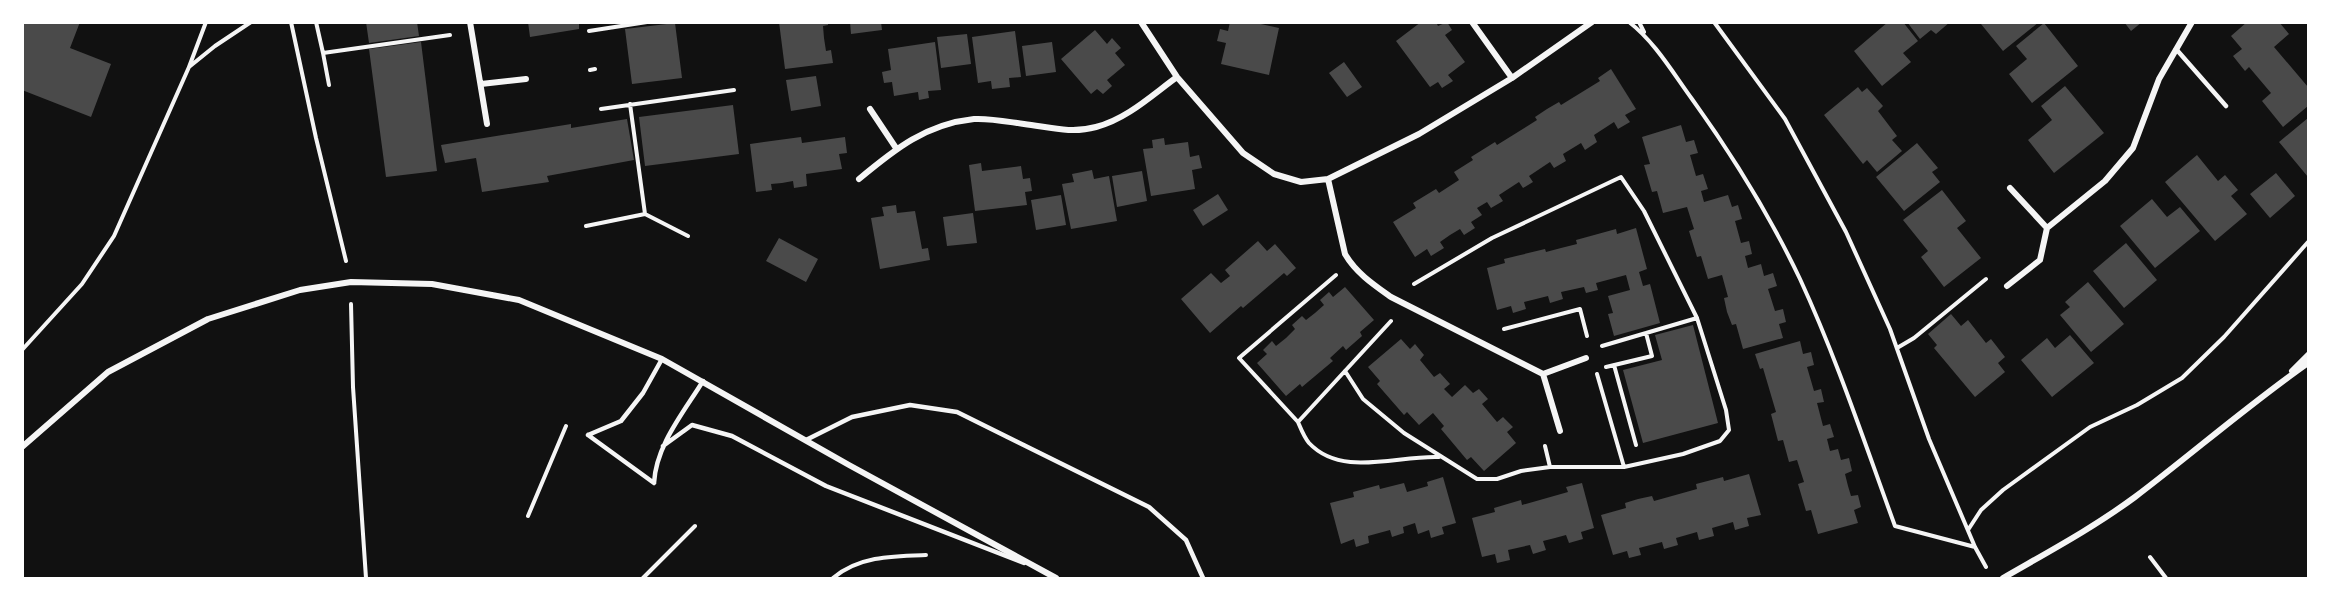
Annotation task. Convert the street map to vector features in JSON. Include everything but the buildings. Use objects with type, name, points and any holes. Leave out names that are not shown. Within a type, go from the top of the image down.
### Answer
[{"type":"street","points":[[470,22],[487,124]]},
{"type":"street","points":[[1141,22],[1177,77],[1243,153],[1274,174],[1300,182],[1328,179],[1419,134],[1512,78],[1592,22]]},
{"type":"street","points":[[1472,22],[1512,78]]},
{"type":"street","points":[[2007,286],[2040,260],[2047,228],[2106,181],[2133,147],[2159,79],[2192,22]]},
{"type":"street","points":[[859,179],[896,148],[935,127],[976,119],[1025,124],[1064,132],[1096,128],[1125,115],[1177,77]]},
{"type":"street","points":[[481,84],[526,79]]},
{"type":"street","points":[[870,110],[896,148]]},
{"type":"street","points":[[1328,179],[1345,254],[1350,263],[1368,281],[1391,297],[1543,374],[1560,431]]},
{"type":"street","points":[[2010,188],[2047,228]]},
{"type":"street","points":[[22,447],[108,372],[208,319],[300,290],[351,282],[432,284],[519,300],[662,358],[1056,579]]},
{"type":"street","points":[[2274,387],[2308,356]]},
{"type":"street","points":[[1543,374],[1586,358]]},
{"type":"street","points":[[2003,579],[2085,531],[2125,504],[2308,363]]},
{"type":"lane","points":[[2176,49],[2226,106]]},
{"type":"lane","points":[[662,358],[643,393],[621,421],[588,435],[654,483],[655,468],[663,446],[703,381]]},
{"type":"lane","points":[[806,440],[852,417],[910,405],[957,412],[1149,507],[1186,540],[1203,579]]},
{"type":"lane","points":[[663,446],[692,425],[732,436],[826,486],[1032,567]]},
{"type":"path","points":[[22,350],[82,284],[114,236],[189,67],[206,22]]},
{"type":"path","points":[[189,67],[251,22]]},
{"type":"path","points":[[291,22],[351,282],[353,387],[366,579]]},
{"type":"path","points":[[316,22],[329,85]]},
{"type":"path","points":[[589,31],[647,22]]},
{"type":"path","points":[[1629,22],[1645,35]]},
{"type":"path","points":[[1639,22],[1645,35],[1721,140],[1760,202],[1790,260],[1845,390],[1895,526],[1975,547]]},
{"type":"path","points":[[1714,22],[1785,119],[1846,232],[1897,348],[1929,439],[1975,547],[1988,571]]},
{"type":"path","points":[[323,53],[472,32]]},
{"type":"path","points":[[601,109],[734,90]]},
{"type":"path","points":[[630,104],[645,214]]},
{"type":"path","points":[[1345,370],[1363,399],[1404,433],[1477,479],[1497,479],[1521,471],[1550,466],[1624,466],[1683,454],[1720,441],[1729,430],[1726,411],[1697,318],[1644,211],[1621,177],[1492,238],[1391,297]]},
{"type":"path","points":[[586,226],[645,214],[688,236]]},
{"type":"path","points":[[1968,531],[1981,510],[2003,490],[2090,428],[2137,405],[2182,378],[2224,337],[2308,242]]},
{"type":"path","points":[[1350,263],[1239,358],[1298,422],[1308,442],[1325,455],[1348,462],[1373,463],[1418,456],[1439,457]]},
{"type":"path","points":[[1897,348],[1914,338],[1994,273],[2007,286]]},
{"type":"path","points":[[1298,422],[1407,304]]},
{"type":"path","points":[[1471,338],[1580,309],[1590,349],[1586,358]]},
{"type":"path","points":[[1590,349],[1697,318]]},
{"type":"path","points":[[1624,466],[1596,370],[1652,356],[1646,333]]},
{"type":"path","points":[[1614,365],[1636,445]]},
{"type":"path","points":[[528,516],[566,426]]},
{"type":"path","points":[[1550,466],[1542,436],[1560,431]]},
{"type":"path","points":[[643,579],[695,526]]},
{"type":"path","points":[[833,579],[846,567],[884,556],[926,555]]},
{"type":"path","points":[[2150,557],[2166,579]]}]
